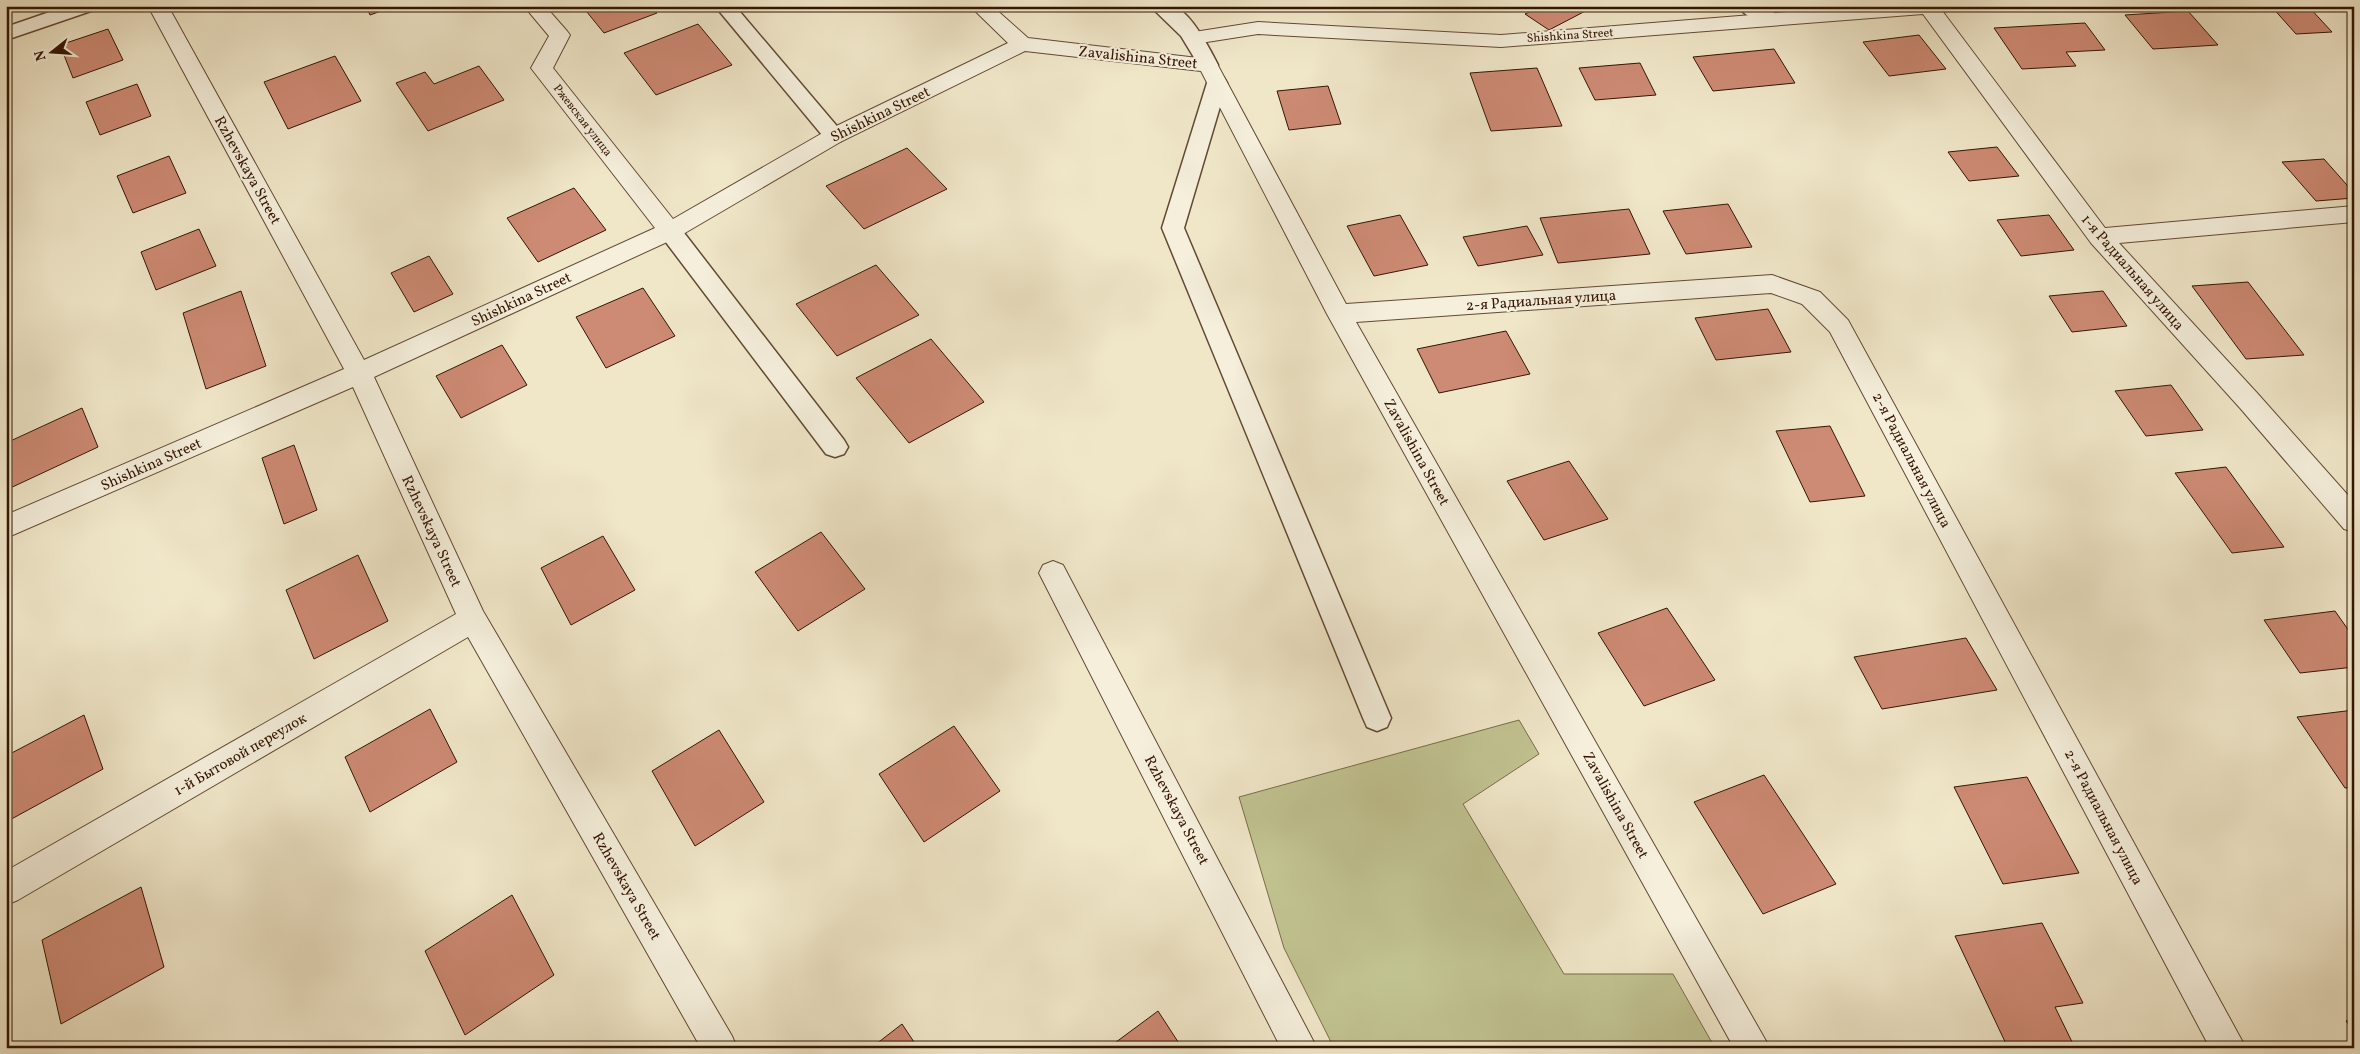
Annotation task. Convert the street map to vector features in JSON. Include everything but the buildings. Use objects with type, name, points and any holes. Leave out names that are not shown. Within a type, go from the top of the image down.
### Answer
[{"type":"street","name":"Rzhevskaya Street","points":[[158,6],[359,373],[473,619],[720,1048]]},
{"type":"street","name":"Ржевская улица","points":[[534,6],[560,35],[542,68],[670,231]]},
{"type":"street","points":[[980,6],[1022,44]]},
{"type":"street","name":"Shishkina Street","points":[[1194,38],[1258,28],[1501,40],[1937,7]]},
{"type":"street","name":"1-я Радиальная улица","points":[[1937,7],[2099,237],[2249,401],[2354,521]]},
{"type":"street","name":"Shishkina Street","points":[[6,527],[359,373],[670,231],[834,136],[1022,44]]},
{"type":"street","name":"Zavalishina Street","points":[[1022,44],[1213,74],[1339,314],[1753,1048]]},
{"type":"street","points":[[2099,237],[2354,214]]},
{"type":"street","name":"2-я Радиальная улица","points":[[1339,314],[1772,284],[1811,298],[1839,326],[2229,1048]]},
{"type":"street","name":"Rzhevskaya Street","points":[[1053,573],[1300,1048]]},
{"type":"street","name":"1-й Бытовой переулок","points":[[6,889],[473,619]]},
{"type":"lane","points":[[6,34],[88,6]]},
{"type":"lane","points":[[724,6],[834,136]]},
{"type":"lane","points":[[1747,6],[1771,20]]},
{"type":"lane","points":[[1173,9],[1194,38],[1213,74],[1173,228],[1377,718]]},
{"type":"lane","points":[[670,231],[835,447]]},
{"type":"green space","points":[[1519,720],[1539,754],[1463,804],[1564,974],[1673,974],[1715,1048],[1334,1048],[1284,948],[1239,797]]}]
